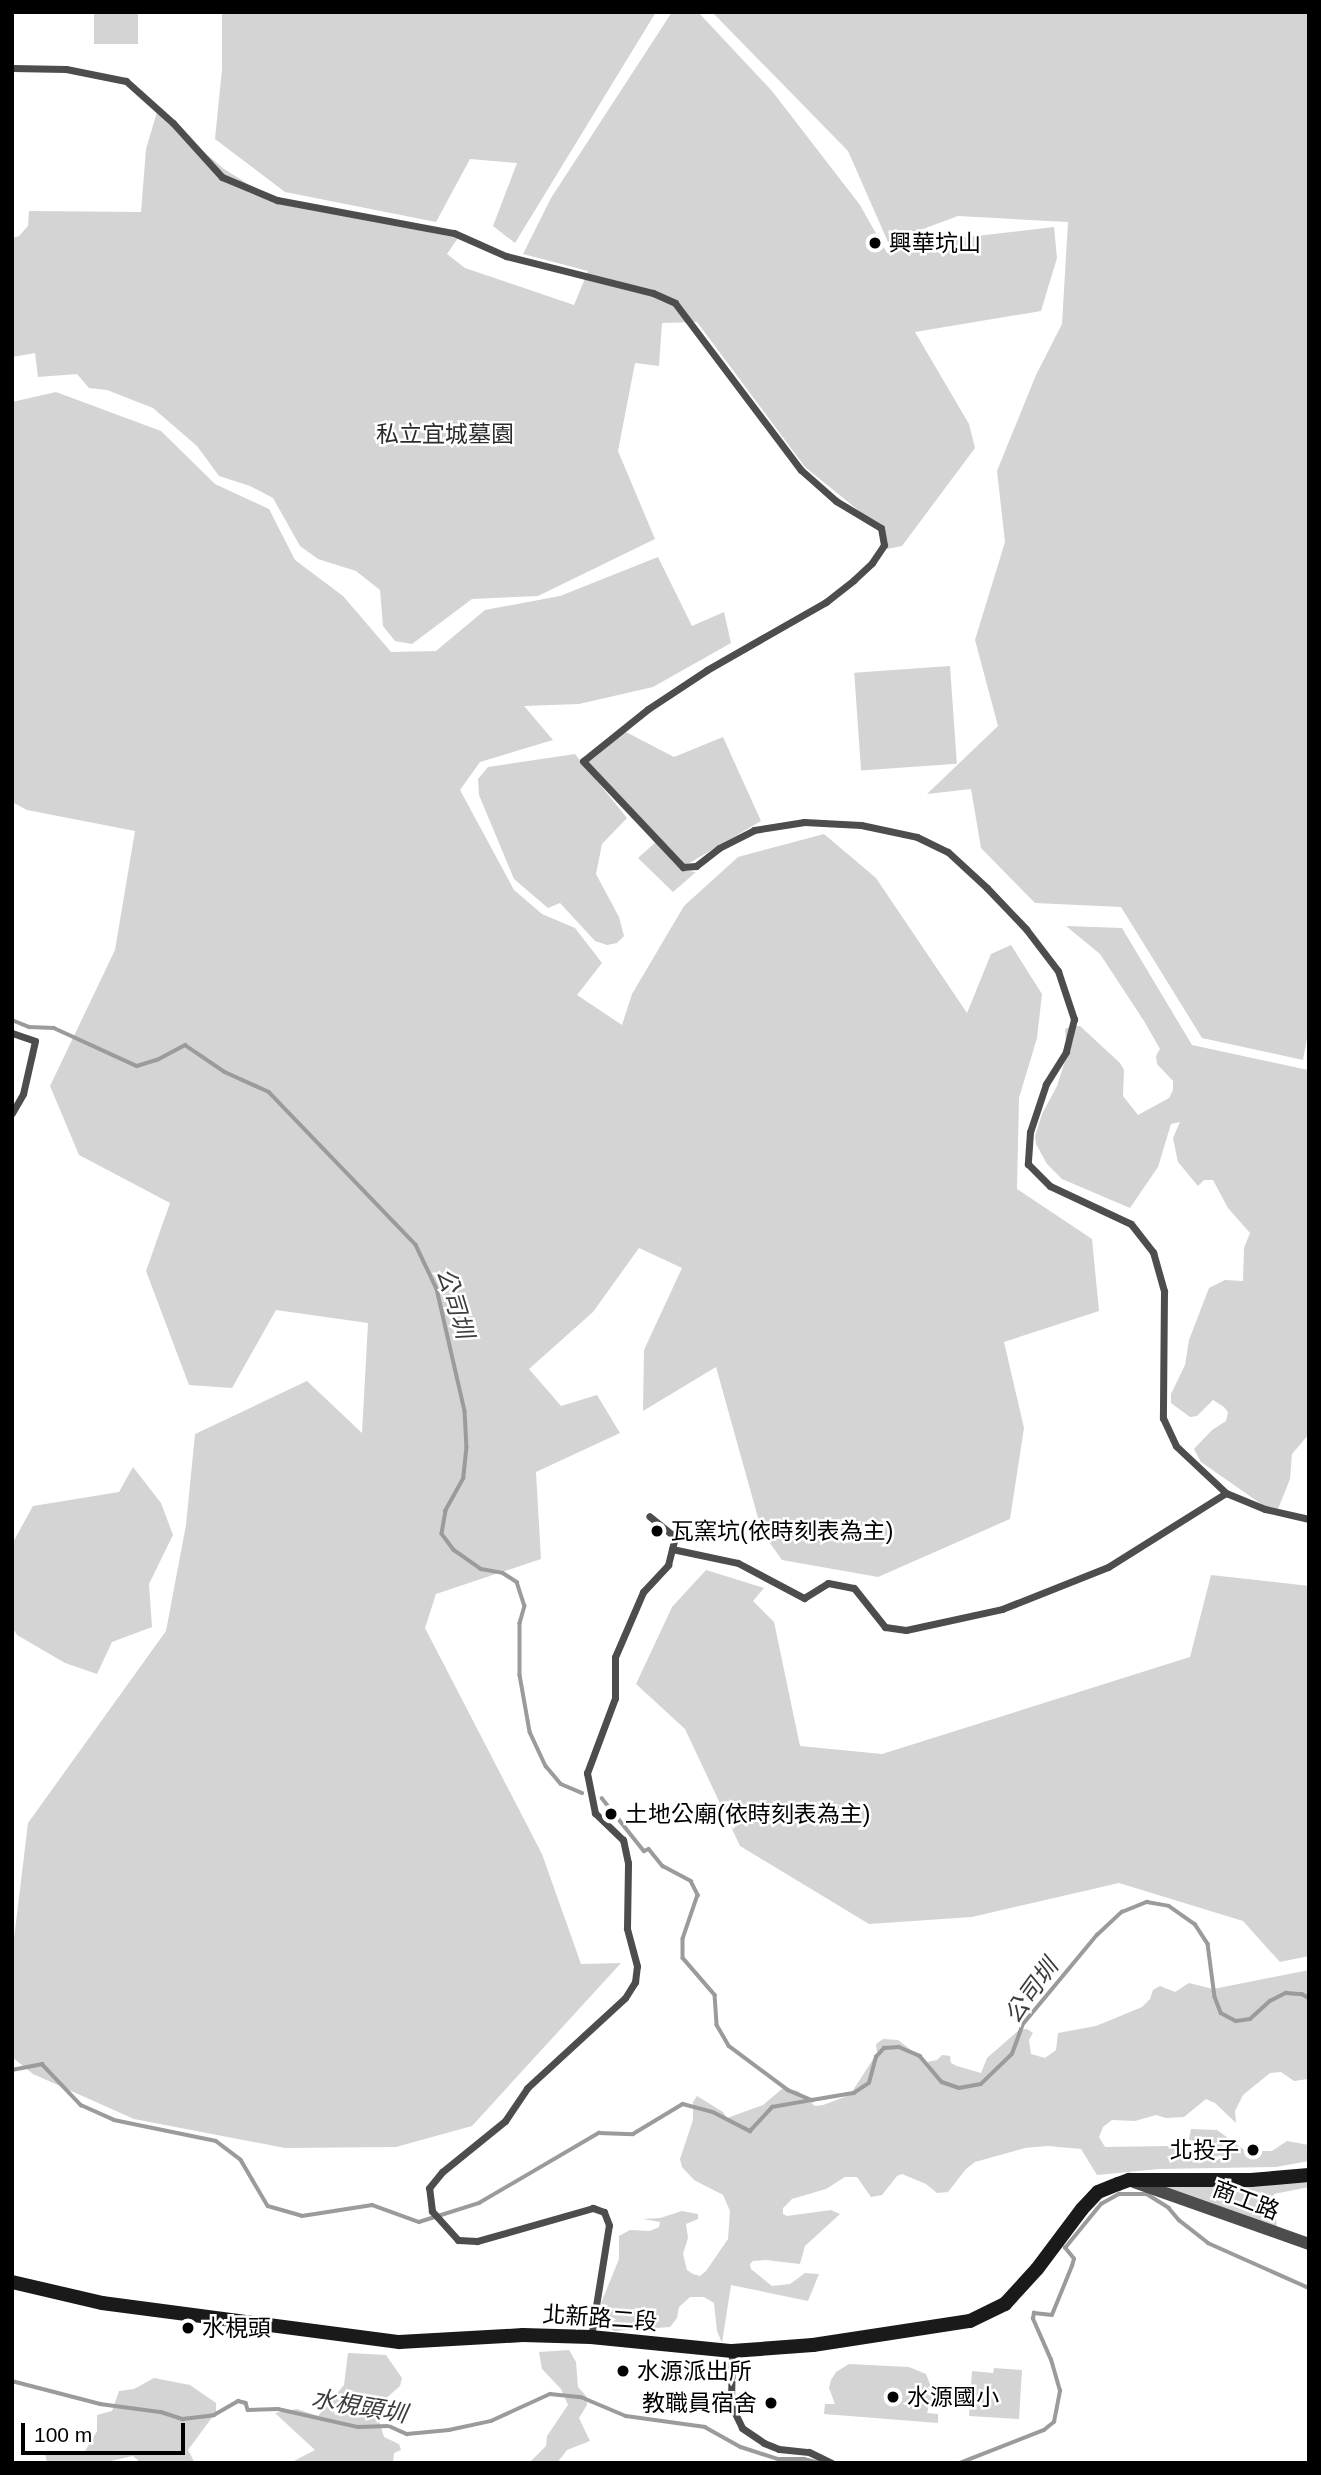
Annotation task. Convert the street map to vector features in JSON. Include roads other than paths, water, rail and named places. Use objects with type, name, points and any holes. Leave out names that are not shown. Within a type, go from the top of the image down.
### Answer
[{"type":"main road","points":[[1129,2180],[1251,2180],[1309,2175]]},
{"type":"main road","name":"北新路二段","points":[[12,2282],[102,2303],[399,2342],[523,2335],[591,2337],[732,2351],[813,2345],[970,2321],[1005,2304],[1098,2192],[1129,2180]]},
{"type":"street","points":[[12,68],[66,69],[126,81],[173,122],[222,177],[277,200],[454,233],[506,256],[653,293],[675,303],[801,470],[836,501],[881,528],[884,545],[872,564],[826,602],[707,670],[648,709],[583,761],[683,867],[696,866],[719,848],[754,830],[804,822],[861,825],[917,837],[948,852],[1026,929],[1058,971],[1074,1019],[1066,1052],[1046,1084],[1030,1132],[1028,1164],[1050,1186],[1132,1224],[1153,1252],[1164,1291],[1163,1418],[1176,1446],[1226,1493],[1265,1509],[1309,1519]]},
{"type":"street","points":[[12,1033],[35,1041],[23,1094],[12,1113]]},
{"type":"street","points":[[672,1549],[738,1563],[804,1598],[828,1583],[854,1588],[884,1627],[906,1630],[1002,1609],[1108,1567],[1226,1493]]},
{"type":"street","points":[[591,2337],[609,2225],[604,2212],[593,2208],[477,2241],[458,2240],[439,2222],[432,2211],[429,2188],[442,2172],[505,2121],[527,2088],[625,1998],[635,1982],[637,1966],[627,1928],[628,1863],[623,1840],[595,1813],[587,1773],[615,1698],[615,1657],[643,1592],[668,1565],[675,1537],[649,1516]]},
{"type":"street","name":"商工路","points":[[1129,2180],[1309,2244]]},
{"type":"street","points":[[732,2351],[731,2405],[741,2428],[764,2444],[809,2452],[832,2463]]},
{"type":"waterway","name":"公司圳","points":[[12,1020],[29,1027],[54,1028],[137,1066],[157,1060],[185,1045],[225,1072],[269,1092],[416,1245],[437,1289],[465,1411],[467,1447],[464,1478],[446,1511],[442,1534],[454,1550],[481,1569],[503,1573],[517,1582],[525,1606],[520,1623],[520,1675],[530,1732],[546,1766],[561,1784],[582,1793]]},
{"type":"waterway","name":"公司圳","points":[[602,1798],[644,1851],[649,1849],[663,1866],[691,1881],[698,1895],[683,1939],[683,1958],[715,1995],[717,2025],[729,2046],[788,2090],[812,2100],[854,2093],[869,2083],[876,2057],[884,2048],[899,2047],[920,2056],[942,2082],[959,2088],[981,2084],[1012,2054],[1023,2024],[1097,1935],[1122,1912],[1147,1902],[1169,1906],[1195,1924],[1208,1944],[1215,1997],[1221,2013],[1236,2021],[1250,2019],[1270,2001],[1286,1993],[1302,1994],[1309,1998]]},
{"type":"waterway","points":[[12,2070],[42,2064],[81,2105],[114,2120],[216,2141],[241,2160],[268,2206],[302,2216],[372,2205],[419,2222],[479,2203],[599,2133],[633,2134],[683,2104],[713,2112],[750,2131],[772,2107],[812,2100]]},
{"type":"waterway","name":"公司圳","points":[[960,2463],[1044,2430],[1054,2422],[1060,2391],[1051,2360],[1033,2319],[1034,2313],[1052,2315],[1074,2259],[1065,2248],[1101,2204],[1119,2194],[1147,2194],[1169,2208],[1179,2220],[1208,2243],[1309,2288]]},
{"type":"waterway","name":"水梘頭圳","points":[[12,2381],[100,2404],[161,2412],[183,2419],[214,2415],[238,2401],[246,2403],[248,2410],[278,2409],[358,2427],[389,2426],[407,2434],[449,2430],[491,2421],[550,2394],[581,2397],[626,2416],[705,2427],[741,2447],[778,2459],[804,2459],[820,2463]]},
{"type":"waterway","name":"水梘頭圳","points":[[1009,2463],[1031,2463]]},
{"type":"place","name":"興華坑山","points":[[875,243]]},
{"type":"place","name":"瓦窯坑(依時刻表為主)","points":[[657,1531]]},
{"type":"place","name":"土地公廟(依時刻表為主)","points":[[611,1814]]},
{"type":"place","name":"北投子","points":[[1253,2150]]},
{"type":"place","name":"水梘頭","points":[[188,2328]]},
{"type":"place","name":"水源派出所","points":[[623,2371]]},
{"type":"place","name":"水源國小","points":[[893,2397]]},
{"type":"place","name":"教職員宿舍","points":[[771,2403]]},
{"type":"park label","name":"私立宜城墓園","points":[[445,434]]}]
